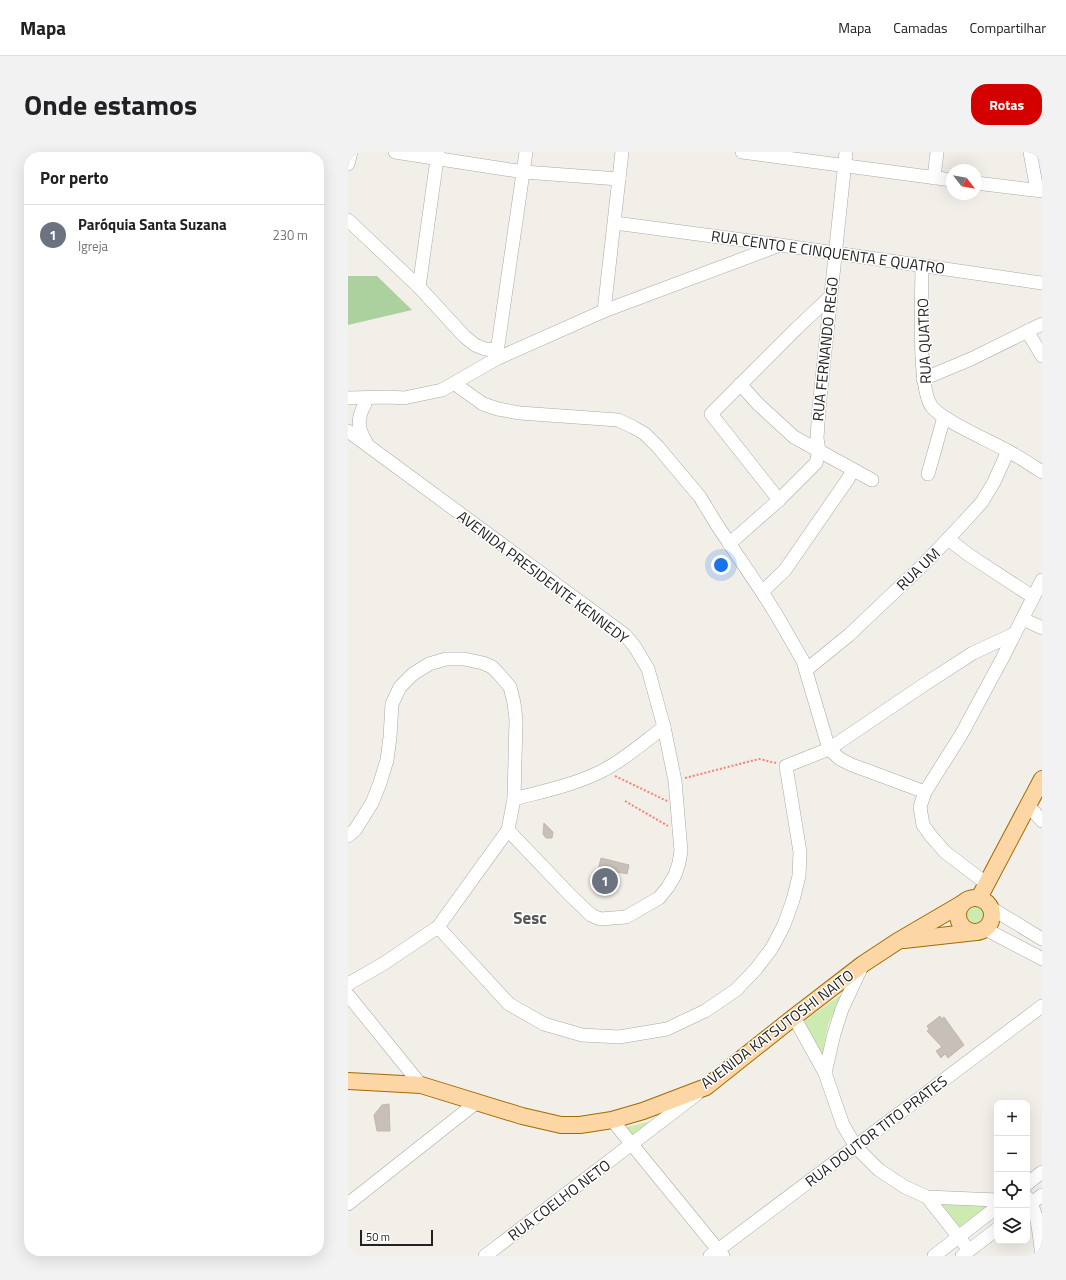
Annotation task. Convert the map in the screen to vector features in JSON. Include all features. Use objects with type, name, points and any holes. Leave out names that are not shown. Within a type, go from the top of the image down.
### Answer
[{"type":"main road","points":[[898,941],[981,930],[992,918],[986,896],[1028,805],[1042,779]]},
{"type":"main road","points":[[981,930],[971,931],[961,924],[958,913],[963,903],[973,897],[986,896]]},
{"type":"main road","name":"AVENIDA KATSUTOSHI NAITO","points":[[348,1081],[421,1085],[522,1116],[561,1125],[580,1125],[612,1120],[642,1111],[706,1087],[863,964],[898,941],[963,903]]},
{"type":"street","points":[[348,164],[351,152]]},
{"type":"street","points":[[395,152],[438,155],[524,172],[620,179]]},
{"type":"street","points":[[497,355],[526,152]]},
{"type":"street","points":[[604,311],[622,152]]},
{"type":"street","points":[[742,152],[946,179]]},
{"type":"street","name":"RUA FERNANDO REGO","points":[[819,451],[817,424],[834,253],[846,152]]},
{"type":"street","points":[[934,178],[937,152]]},
{"type":"street","points":[[982,184],[1040,191],[1030,152]]},
{"type":"street","points":[[419,287],[438,155]]},
{"type":"street","points":[[348,220],[419,287],[464,336],[475,345],[485,348],[497,355]]},
{"type":"street","name":"RUA CENTO E CINQUENTA E QUATRO","points":[[615,223],[1042,283]]},
{"type":"street","points":[[348,400],[365,404],[384,403],[442,390],[455,384],[497,355],[604,311],[780,245]]},
{"type":"street","name":"RUA QUATRO","points":[[922,266],[923,379],[926,396],[932,407],[944,417],[1008,451],[1042,472]]},
{"type":"street","points":[[779,500],[711,414],[796,328],[830,297]]},
{"type":"street","points":[[923,379],[971,360],[1042,324]]},
{"type":"street","points":[[1027,331],[1042,356]]},
{"type":"street","points":[[455,384],[483,404],[498,409],[527,414],[607,418],[618,420],[633,426],[645,434],[658,447],[700,497],[729,544],[776,614],[803,661],[830,749],[840,759],[852,765],[925,792]]},
{"type":"street","points":[[740,384],[758,404],[794,437],[872,480]]},
{"type":"street","points":[[348,400],[388,397],[404,398]]},
{"type":"street","points":[[365,404],[359,414],[358,421],[360,432],[368,445]]},
{"type":"street","points":[[928,474],[944,417]]},
{"type":"street","name":"AVENIDA PRESIDENTE KENNEDY","points":[[348,430],[625,635],[635,647],[648,669],[664,727],[675,781],[681,851],[675,874],[659,898],[626,917],[600,919],[591,915],[508,830]]},
{"type":"street","name":"AVENIDA PRESIDENTE KENNEDY","points":[[348,437],[368,445]]},
{"type":"street","points":[[729,544],[779,500],[813,467],[816,463],[819,451]]},
{"type":"street","name":"RUA UM","points":[[806,670],[849,634],[948,539],[982,502],[994,482],[1008,451]]},
{"type":"street","points":[[762,592],[785,570],[853,470]]},
{"type":"street","points":[[948,539],[969,556],[1033,597]]},
{"type":"street","points":[[1042,580],[1023,619],[961,735],[925,792],[920,807],[924,824],[931,836],[945,852],[986,896],[1042,939]]},
{"type":"street","points":[[1023,619],[1042,628]]},
{"type":"street","points":[[438,927],[509,1004],[544,1024],[582,1036],[619,1037],[667,1029],[705,1011],[736,990],[756,969],[772,948],[784,925],[793,900],[798,876],[800,852],[786,766],[830,749],[973,653],[1014,634]]},
{"type":"street","points":[[348,836],[355,830],[372,803],[380,783],[388,753],[392,704],[400,687],[413,674],[429,664],[446,659],[464,659],[483,663],[492,667],[510,687],[516,720],[514,799],[508,830],[438,927],[383,964],[348,984]]},
{"type":"street","points":[[514,799],[579,781],[603,770],[664,727]]},
{"type":"street","points":[[1028,805],[1042,820]]},
{"type":"street","points":[[981,930],[1037,956],[1042,960]]},
{"type":"street","points":[[826,1073],[834,1034],[842,1009],[863,964]]},
{"type":"street","points":[[348,995],[421,1085]]},
{"type":"street","name":"RUA DOUTOR TITO PRATES","points":[[717,1254],[856,1146],[1042,1006]]},
{"type":"street","points":[[794,1017],[826,1073],[843,1125],[856,1146],[879,1170],[905,1187],[927,1197],[994,1200]]},
{"type":"street","name":"RUA COELHO NETO","points":[[485,1256],[706,1087]]},
{"type":"street","points":[[348,1204],[477,1102]]},
{"type":"street","points":[[612,1120],[633,1144],[717,1254]]},
{"type":"street","points":[[1030,1182],[1042,1172]]},
{"type":"street","points":[[1030,1201],[1042,1195]]},
{"type":"street","points":[[927,1197],[958,1237],[965,1253],[994,1231]]},
{"type":"street","points":[[1030,1206],[1036,1216],[1042,1256]]},
{"type":"street","points":[[934,1256],[996,1208]]},
{"type":"path","points":[[675,781],[759,759],[786,766]]},
{"type":"path","points":[[610,774],[669,802]]},
{"type":"path","points":[[625,802],[673,828]]},
{"type":"green space","points":[[348,276],[377,276],[412,310],[348,325]]},
{"type":"green space","points":[[976,903],[984,906],[987,914],[984,922],[976,925],[968,922],[965,914],[968,906]]},
{"type":"green space","points":[[842,994],[828,1025],[822,1057],[802,1022]]},
{"type":"green space","points":[[656,1120],[634,1136],[626,1127]]},
{"type":"green space","points":[[941,1204],[992,1204],[963,1228],[959,1227],[953,1221]]},
{"type":"building","points":[[544,823],[553,832],[552,838],[546,838],[543,834]]},
{"type":"building","points":[[601,858],[629,865],[627,874],[618,872],[612,891],[594,887]]},
{"type":"building","points":[[940,1016],[941,1019],[944,1017],[964,1045],[948,1058],[945,1054],[941,1058],[936,1051],[942,1047],[927,1031],[929,1029],[927,1026]]},
{"type":"building","points":[[389,1104],[390,1131],[377,1131],[374,1115],[382,1105]]},
{"type":"place","name":"Paróquia Santa Suzana","points":[[605,881]]},
{"type":"district","name":"Sesc","points":[[530,918]]}]
